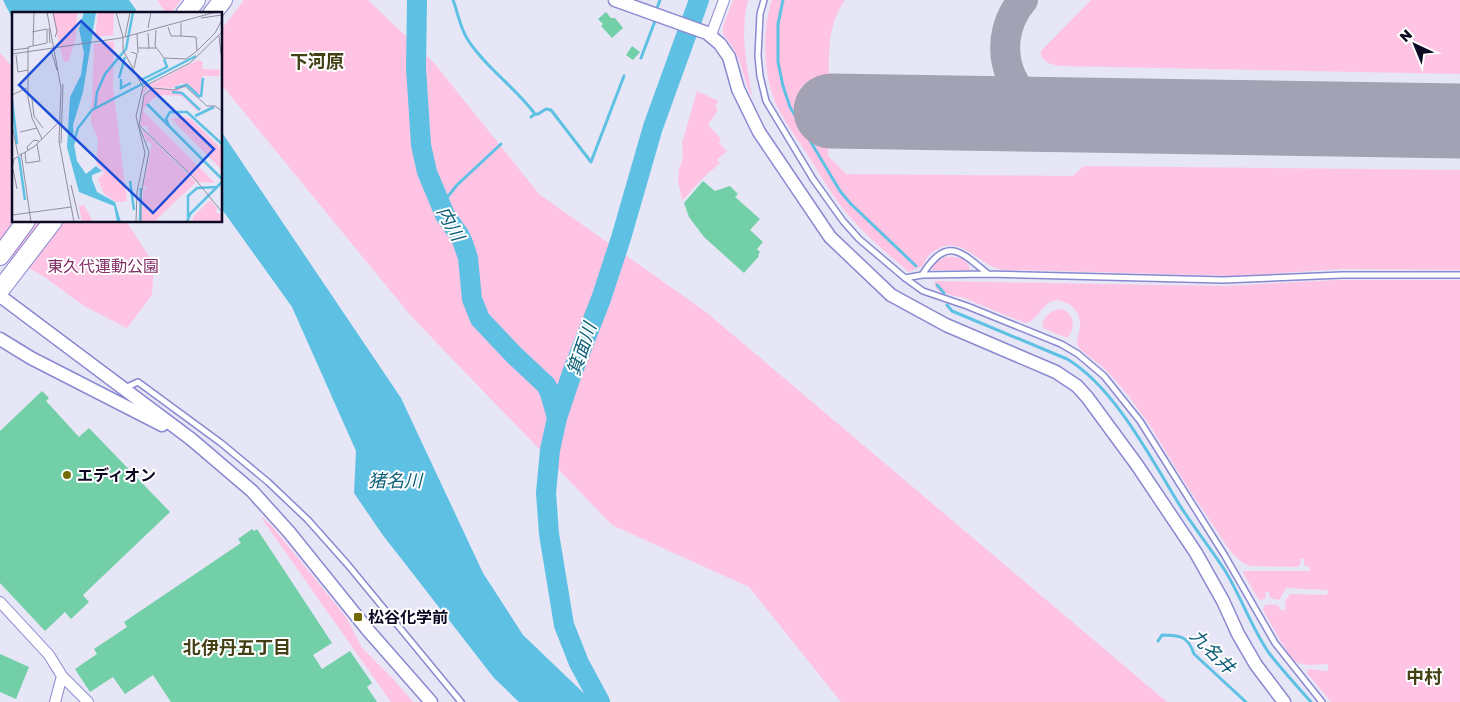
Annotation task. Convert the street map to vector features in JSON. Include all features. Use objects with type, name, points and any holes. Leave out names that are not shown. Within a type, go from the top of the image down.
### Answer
[{"type":"highway","points":[[187,12],[196,0]]},
{"type":"highway","points":[[214,12],[223,0]]},
{"type":"highway","points":[[0,256],[25,222]]},
{"type":"highway","points":[[2,290],[52,222]]},
{"type":"street","points":[[616,0],[709,34],[720,44],[729,57],[738,89],[758,132],[830,237],[891,295],[946,326],[1056,372],[1087,396],[1137,465],[1196,553],[1256,665],[1284,702]]},
{"type":"street","points":[[709,34],[724,0]]},
{"type":"street","points":[[2,290],[191,439],[252,491],[289,532],[367,629],[431,702]]},
{"type":"street","points":[[0,339],[31,358],[191,439]]},
{"type":"street","points":[[0,602],[49,655],[62,676],[88,702]]},
{"type":"street","points":[[55,702],[62,676]]},
{"type":"lane","points":[[764,0],[760,14],[758,56],[762,85],[769,108],[813,179],[843,222],[905,278],[928,294],[967,306],[1061,344],[1078,354],[1104,376],[1140,421],[1226,556],[1284,657],[1322,702]]},
{"type":"lane","points":[[922,275],[935,257],[944,252],[951,251],[963,254],[988,274]]},
{"type":"lane","points":[[905,278],[922,275],[988,274],[1223,280],[1342,275],[1460,275]]},
{"type":"lane","points":[[124,388],[138,382],[221,443],[268,482],[308,520],[461,702]]},
{"type":"green space","points":[[157,0],[181,0],[172,12],[166,12]]},
{"type":"green space","points":[[244,0],[368,0],[434,63],[539,194],[706,312],[1167,702],[841,702],[749,587],[612,525],[411,316],[222,85],[222,29]]},
{"type":"green space","points":[[733,0],[748,0],[744,36],[752,95],[734,49],[723,34],[723,26]]},
{"type":"green space","points":[[772,0],[845,0],[834,21],[830,43],[828,156],[846,174],[1073,176],[1084,166],[1460,170],[1460,270],[1341,269],[1237,276],[1001,270],[968,251],[954,246],[946,246],[931,254],[923,266],[909,272],[871,239],[844,210],[778,109],[768,77],[765,51],[765,38]]},
{"type":"green space","points":[[1091,0],[1460,0],[1460,74],[1059,66],[1048,63],[1041,56],[1041,51]]},
{"type":"green space","name":"東久代運動公園","points":[[0,53],[12,67],[12,222],[127,222],[154,264],[152,295],[127,328],[84,306],[46,278],[0,251]]},
{"type":"green space","points":[[697,91],[718,101],[715,107],[718,110],[708,125],[721,139],[719,143],[727,151],[717,160],[720,163],[682,201],[678,180],[679,169],[683,159],[682,143]]},
{"type":"green space","points":[[946,257],[964,260],[970,270],[932,270],[935,263]]},
{"type":"green space","points":[[1337,280],[1460,280],[1460,702],[1331,702],[1307,673],[1308,669],[1328,671],[1328,664],[1308,665],[1297,662],[1284,646],[1263,610],[1264,606],[1272,604],[1279,606],[1280,610],[1285,610],[1286,600],[1290,594],[1327,595],[1328,590],[1286,588],[1279,600],[1270,598],[1269,592],[1266,592],[1265,599],[1259,600],[1243,573],[1244,571],[1310,571],[1310,567],[1304,565],[1304,559],[1301,559],[1297,567],[1250,566],[1243,563],[1231,552],[1185,483],[1149,424],[1128,395],[1105,369],[1081,350],[1077,344],[1080,321],[1074,308],[1062,301],[1055,300],[1044,307],[1031,321],[1025,323],[964,298],[943,293],[936,289],[934,282],[1226,286]]},
{"type":"green space","points":[[1058,309],[1071,316],[1073,325],[1067,338],[1043,328],[1045,318]]},
{"type":"green space","points":[[260,516],[271,525],[346,617],[362,648],[413,702],[391,702]]},
{"type":"water","points":[[3,0],[129,0],[138,12],[12,12],[12,18]]},
{"type":"water","name":"猪名川","points":[[222,132],[401,398],[483,573],[523,635],[593,702],[519,702],[494,678],[382,534],[354,493],[356,451],[292,307],[222,209]]},
{"type":"building","points":[[606,12],[611,18],[615,18],[623,28],[612,38],[601,26],[603,24],[598,19]]},
{"type":"building","points":[[632,46],[640,52],[633,60],[626,55]]},
{"type":"building","points":[[703,181],[715,191],[730,186],[738,194],[735,197],[760,219],[750,230],[763,242],[757,249],[760,252],[759,256],[744,273],[704,237],[689,217],[684,203]]},
{"type":"building","name":"エディオン","points":[[42,391],[49,398],[46,401],[79,437],[89,428],[170,512],[83,595],[89,602],[71,619],[65,612],[45,631],[0,583],[0,431]]},
{"type":"building","points":[[252,529],[254,531],[257,529],[332,643],[313,655],[322,669],[350,651],[372,683],[367,687],[377,702],[171,702],[153,675],[125,694],[113,677],[90,692],[75,669],[97,654],[94,649],[127,627],[124,622],[241,543],[238,539]]},
{"type":"building","points":[[0,654],[29,667],[16,699],[0,692]]},
{"type":"waterway","name":"内川","points":[[417,0],[416,68],[421,145],[427,172],[445,215],[463,243],[468,258],[472,299],[480,319],[546,385],[557,418]]},
{"type":"waterway","points":[[453,0],[468,40],[483,60],[527,104],[535,114],[531,117]]},
{"type":"waterway","points":[[657,8],[660,0]]},
{"type":"waterway","name":"箕面川","points":[[600,702],[579,663],[564,625],[549,534],[546,493],[550,450],[557,418],[572,373],[601,299],[621,238],[653,127],[699,0]]},
{"type":"waterway","points":[[783,0],[778,24],[778,62],[790,107],[840,191],[851,204],[916,266]]},
{"type":"waterway","points":[[641,58],[655,21]]},
{"type":"waterway","points":[[535,114],[546,109],[551,110],[591,162],[624,76]]},
{"type":"waterway","points":[[441,205],[457,185],[501,144]]},
{"type":"waterway","points":[[937,285],[944,293]]},
{"type":"waterway","points":[[947,305],[952,311],[1067,359],[1100,386],[1129,423],[1183,510],[1224,569],[1269,653],[1311,702]]},
{"type":"waterway","name":"九名井","points":[[1158,641],[1162,635],[1174,635],[1186,640],[1194,654],[1246,702]]},
{"type":"taxiway","points":[[1023,0],[1013,14],[1007,30],[1005,46],[1007,62],[1012,77],[1020,91],[1032,103],[1051,112],[1071,115]]},
{"type":"runway","points":[[831,111],[1460,121]]},
{"type":"place","name":"エディオン","points":[[67,475]]},
{"type":"place","name":"松谷化学前","points":[[358,617]]},
{"type":"district","name":"下河原","points":[[317,61]]},
{"type":"district","name":"北伊丹五丁目","points":[[237,647]]},
{"type":"district","name":"中村","points":[[1424,676]]}]
